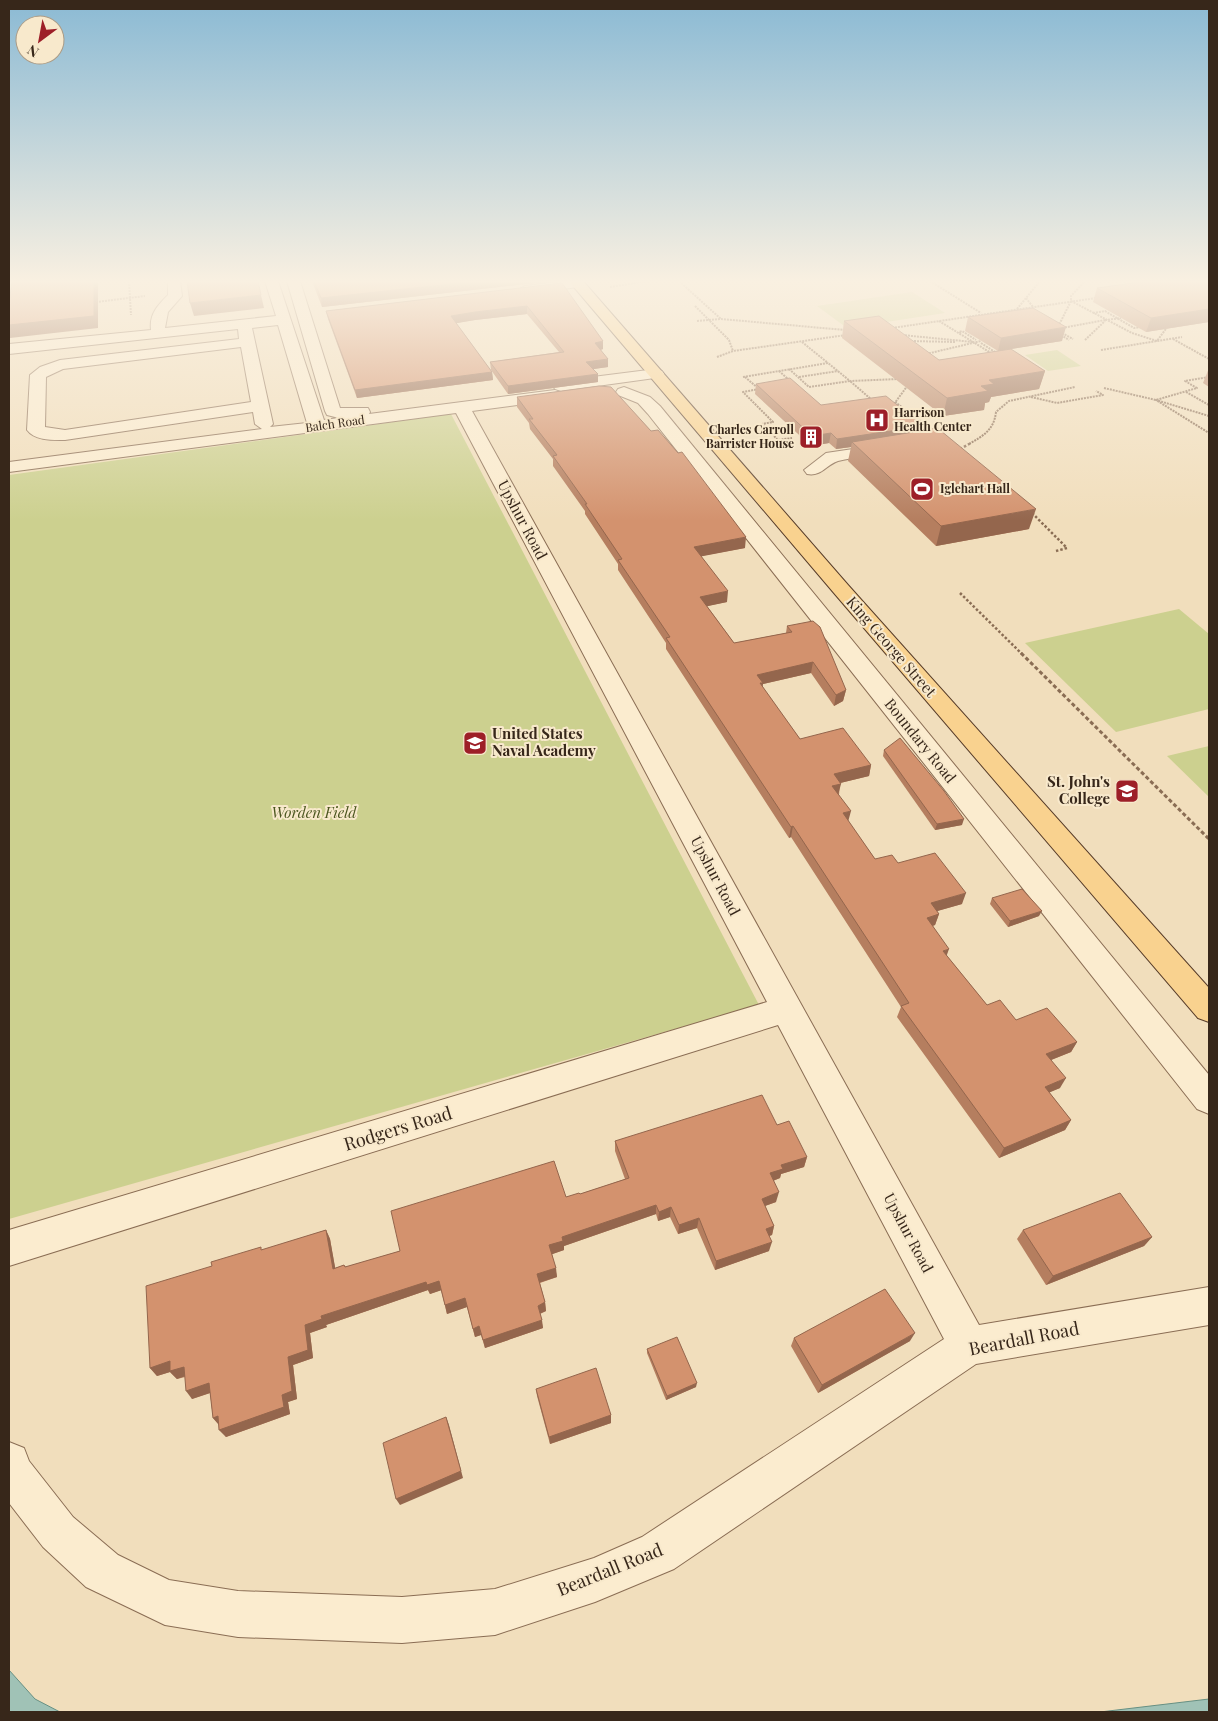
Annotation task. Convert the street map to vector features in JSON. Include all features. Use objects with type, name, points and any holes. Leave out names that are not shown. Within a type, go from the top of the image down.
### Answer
[{"type":"main road","name":"King George Street","points":[[646,361],[841,589],[1209,1010]]},
{"type":"street","points":[[90,361],[60,365],[38,375],[36,430],[46,434],[65,435],[260,406]]},
{"type":"street","points":[[252,361],[265,433]]},
{"type":"street","points":[[296,361],[317,426]]},
{"type":"street","points":[[321,361],[333,411],[348,418],[656,374]]},
{"type":"street","points":[[624,392],[626,387],[656,374]]},
{"type":"street","name":"Balch Road","points":[[9,467],[317,426],[348,418],[461,407],[599,389],[624,392]]},
{"type":"street","name":"Boundary Road","points":[[624,392],[644,400],[654,410],[1209,1099]]},
{"type":"street","name":"Upshur Road","points":[[461,407],[969,1346]]},
{"type":"street","points":[[812,470],[832,457],[909,441]]},
{"type":"street","name":"Rodgers Road","points":[[9,1248],[787,1009]]},
{"type":"street","name":"Beardall Road","points":[[9,1463],[12,1473],[58,1532],[102,1571],[165,1602],[238,1614],[402,1620],[495,1612],[595,1580],[658,1553],[969,1346],[1209,1306]]},
{"type":"path","points":[[792,438],[778,440],[762,424],[773,422],[743,392],[759,389],[744,377],[828,363],[875,403]]},
{"type":"path","points":[[780,367],[783,370]]},
{"type":"path","points":[[790,369],[809,387],[850,381],[903,379]]},
{"type":"path","points":[[779,371],[793,384]]},
{"type":"path","points":[[798,377],[838,371]]},
{"type":"path","points":[[1156,400],[1197,388],[1185,381],[1209,377]]},
{"type":"path","points":[[891,408],[911,381]]},
{"type":"path","points":[[799,383],[804,382]]},
{"type":"path","points":[[960,449],[985,435],[995,423],[996,412],[1010,401],[1075,387]]},
{"type":"path","points":[[1104,388],[1156,400],[1209,416]]},
{"type":"path","points":[[1028,397],[1057,403],[1103,395],[1096,391]]},
{"type":"path","points":[[1186,392],[1209,405]]},
{"type":"path","points":[[1156,400],[1209,434]]},
{"type":"path","points":[[895,402],[923,423],[921,430],[909,441],[909,448],[939,443],[960,449],[966,454]]},
{"type":"path","points":[[1032,513],[1067,548],[1056,551]]},
{"type":"path","points":[[960,593],[1209,839]]},
{"type":"green space","points":[[1034,361],[1074,361],[1081,366],[1048,371]]},
{"type":"green space","name":"Worden Field","points":[[451,414],[759,1005],[9,1219],[9,475]]},
{"type":"green space","points":[[1179,609],[1209,634],[1209,709],[1116,732],[1025,643]]},
{"type":"green space","points":[[1209,746],[1209,797],[1167,756]]},
{"type":"water","points":[[9,1670],[35,1699],[60,1712],[9,1712]]},
{"type":"water","points":[[1209,1699],[1209,1712],[1100,1712]]},
{"type":"building","points":[[344,361],[484,361],[492,372],[355,390]]},
{"type":"building","points":[[591,361],[586,362],[598,374],[508,386],[490,362]]},
{"type":"building","points":[[898,361],[1030,361],[1045,371],[989,380],[994,384],[981,386],[988,391],[947,398]]},
{"type":"building","points":[[790,378],[821,405],[886,396],[921,424],[904,429],[837,439],[831,433],[812,436],[756,384]]},
{"type":"building","points":[[599,386],[611,387],[651,431],[658,430],[678,453],[682,452],[746,537],[694,547],[728,591],[700,597],[734,643],[792,632],[787,626],[813,621],[820,627],[846,690],[836,695],[813,662],[757,675],[763,683],[760,683],[800,739],[843,728],[871,765],[834,774],[841,784],[832,786],[851,811],[843,813],[875,859],[892,855],[898,863],[935,853],[966,893],[931,903],[939,914],[927,918],[949,949],[943,951],[987,1005],[1000,1000],[1016,1020],[1047,1008],[1077,1042],[1046,1054],[1066,1078],[1045,1087],[1071,1120],[1004,1148],[901,1006],[909,1003],[793,826],[791,827],[666,638],[670,637],[618,560],[622,559],[585,504],[587,504],[553,456],[557,455],[529,419],[533,419],[517,397]]},
{"type":"building","points":[[935,426],[1036,509],[941,526],[852,442],[932,429]]},
{"type":"building","points":[[900,738],[944,791],[964,819],[937,824],[884,750]]},
{"type":"building","points":[[1022,889],[1042,911],[1010,921],[992,898]]},
{"type":"building","points":[[762,1095],[777,1125],[789,1121],[807,1157],[781,1165],[783,1169],[770,1173],[779,1192],[762,1199],[774,1226],[766,1229],[772,1242],[716,1261],[699,1218],[679,1225],[671,1207],[659,1212],[656,1205],[562,1237],[563,1241],[549,1245],[556,1268],[537,1274],[545,1302],[538,1306],[542,1320],[483,1340],[479,1326],[473,1329],[465,1298],[445,1305],[439,1281],[427,1285],[426,1282],[321,1316],[322,1319],[305,1325],[308,1350],[288,1357],[292,1391],[282,1395],[284,1407],[219,1430],[218,1416],[213,1418],[209,1383],[186,1391],[184,1367],[170,1371],[170,1361],[150,1368],[146,1286],[212,1266],[211,1262],[261,1247],[261,1250],[326,1230],[333,1269],[400,1251],[391,1211],[554,1161],[566,1197],[580,1194],[629,1178],[615,1141]]},
{"type":"building","points":[[1120,1193],[1152,1237],[1053,1276],[1023,1230]]},
{"type":"building","points":[[885,1289],[915,1333],[822,1385],[794,1338]]},
{"type":"building","points":[[677,1337],[697,1383],[667,1396],[647,1349]]},
{"type":"building","points":[[596,1368],[611,1415],[549,1437],[536,1389]]},
{"type":"building","points":[[446,1417],[461,1471],[396,1499],[383,1443]]},
{"type":"place","name":"Harrison Health Center","points":[[877,420]]},
{"type":"place","name":"Charles Carroll Barrister House","points":[[811,437]]},
{"type":"place","name":"Iglehart Hall","points":[[922,489]]},
{"type":"place","name":"United States Naval Academy","points":[[475,743]]},
{"type":"place","name":"St. John's College","points":[[1127,791]]}]
